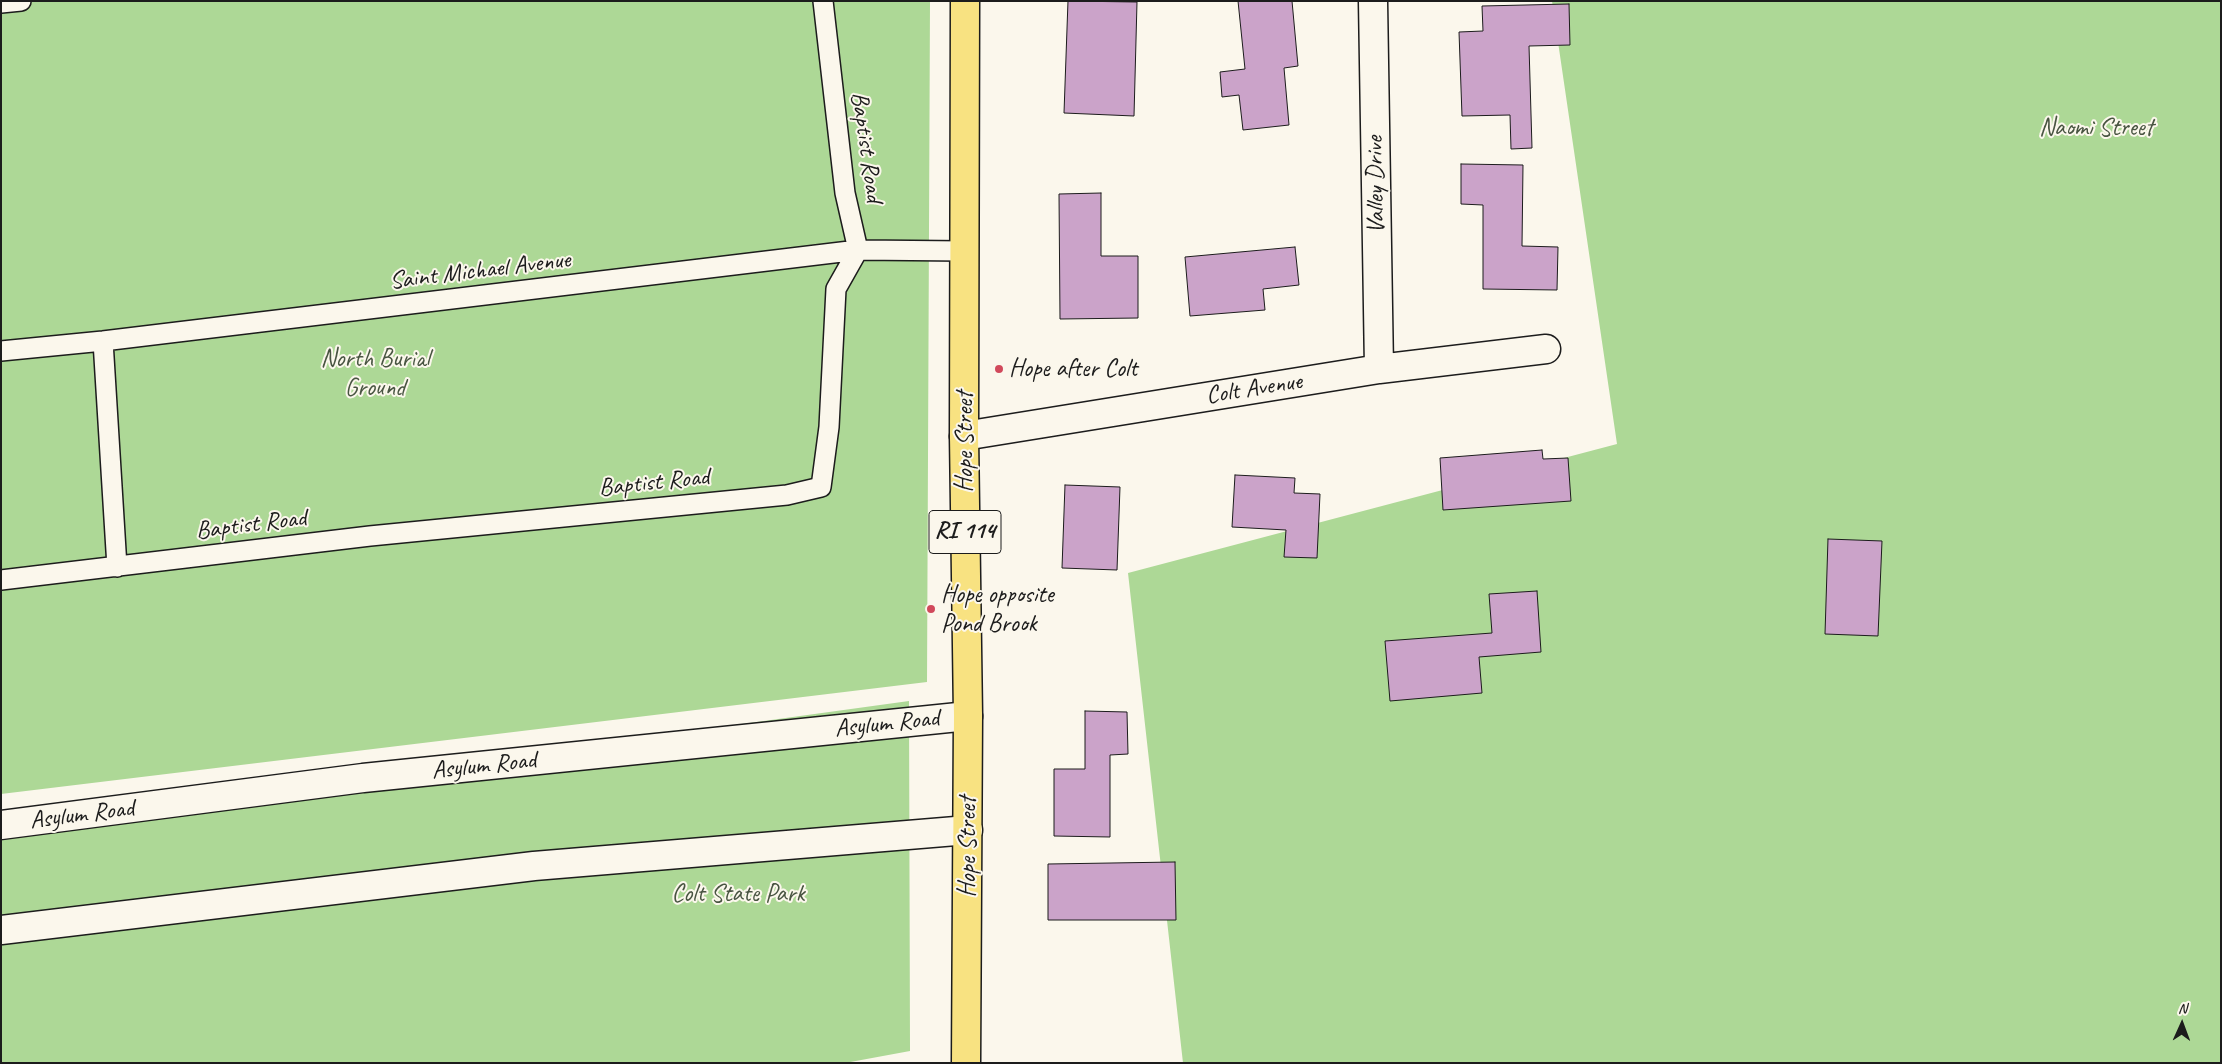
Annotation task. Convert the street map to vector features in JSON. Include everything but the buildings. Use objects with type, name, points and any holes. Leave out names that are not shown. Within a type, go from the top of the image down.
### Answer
[{"type":"main road","name":"Hope Street","points":[[965,1],[964,436],[968,716],[966,1063]]},
{"type":"street","name":"Valley Drive","points":[[1373,1],[1379,369]]},
{"type":"street","name":"Colt Avenue","points":[[964,436],[1379,369],[1546,349]]},
{"type":"street","name":"Asylum Road","points":[[1,825],[363,778],[968,716]]},
{"type":"street","points":[[1,930],[534,866],[968,830]]},
{"type":"lane","points":[[1,3],[21,1]]},
{"type":"lane","name":"Baptist Road","points":[[1,580],[370,536],[787,495],[820,487],[829,427],[836,289],[858,250],[845,193],[823,1]]},
{"type":"lane","name":"Saint Michael Avenue","points":[[1,351],[103,341],[858,250],[965,252]]},
{"type":"lane","points":[[103,341],[117,566]]},
{"type":"green space","name":"North Burial Ground","points":[[1,1],[930,1],[927,682],[1,794]]},
{"type":"green space","name":"Naomi Street","points":[[1552,1],[2221,1],[2221,1063],[1183,1063],[1128,573],[1617,444]]},
{"type":"green space","name":"Colt State Park","points":[[909,701],[910,1051],[845,1063],[1,1063],[1,826]]},
{"type":"place","name":"Hope after Colt","points":[[999,369]]},
{"type":"place","name":"Hope opposite Pond Brook","points":[[931,609]]}]
